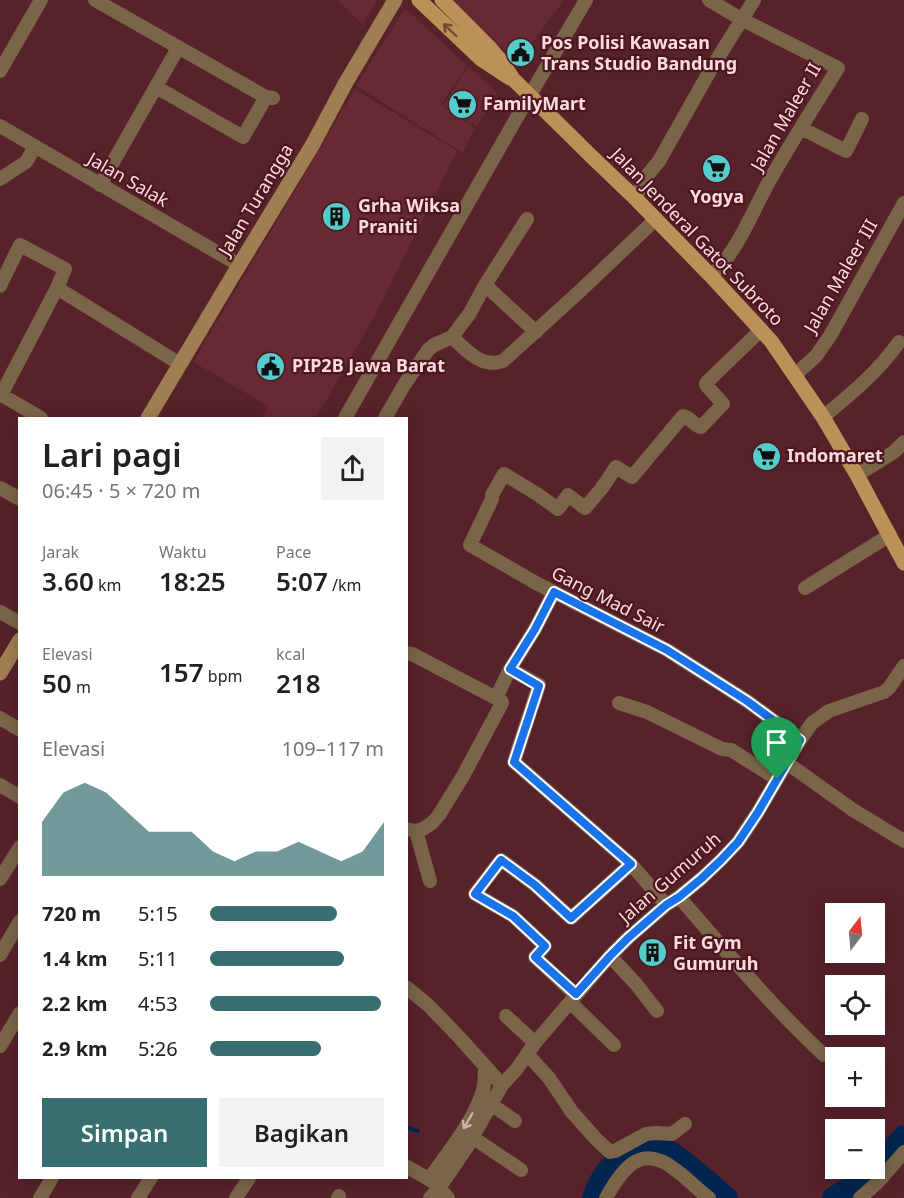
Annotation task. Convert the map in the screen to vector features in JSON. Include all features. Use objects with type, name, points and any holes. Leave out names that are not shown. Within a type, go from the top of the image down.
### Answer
[{"type":"main road","name":"Jalan Turangga","points":[[149,417],[395,0]]},
{"type":"main road","name":"Jalan Jenderal Gatot Subroto","points":[[419,0],[481,59],[513,79]]},
{"type":"main road","name":"Jalan Jenderal Gatot Subroto","points":[[442,0],[490,48],[530,97],[656,219],[800,370],[823,417],[904,563]]},
{"type":"main road","points":[[0,674],[18,643]]},
{"type":"street","points":[[0,71],[40,0]]},
{"type":"street","points":[[95,0],[270,98],[243,137],[156,87]]},
{"type":"street","points":[[346,417],[586,0]]},
{"type":"street","name":"Jalan Maleer II","points":[[709,0],[741,19],[838,68],[771,179],[733,250],[724,264],[711,276]]},
{"type":"street","points":[[635,198],[754,0]]},
{"type":"street","points":[[100,185],[178,48]]},
{"type":"street","points":[[801,128],[846,152],[862,119]]},
{"type":"street","name":"Jalan Salak","points":[[0,126],[239,265]]},
{"type":"street","points":[[0,179],[26,162],[34,147]]},
{"type":"street","name":"Jalan Maleer III","points":[[800,370],[816,356],[830,336],[904,202]]},
{"type":"street","points":[[386,417],[428,350],[452,337],[470,313],[484,285],[527,219]]},
{"type":"street","points":[[452,337],[475,357],[486,362],[495,364],[509,357],[656,219]]},
{"type":"street","points":[[0,286],[20,245],[65,268],[57,288],[1,394],[39,417]]},
{"type":"street","points":[[484,285],[536,332]]},
{"type":"street","points":[[57,288],[180,364]]},
{"type":"street","name":"Gang Mad Sair","points":[[761,330],[707,382],[707,386],[723,404],[700,427],[682,416],[632,477],[616,467],[585,508],[568,495],[558,509],[504,474],[492,495],[471,546],[667,650],[747,701],[800,740]]},
{"type":"street","points":[[823,417],[887,359],[900,342]]},
{"type":"street","points":[[857,475],[894,452],[904,442]]},
{"type":"street","points":[[0,488],[18,498]]},
{"type":"street","points":[[805,588],[890,535]]},
{"type":"street","points":[[496,698],[554,592]]},
{"type":"street","points":[[0,612],[18,622]]},
{"type":"street","points":[[408,653],[501,701],[501,706],[432,824],[411,830],[430,881]]},
{"type":"street","name":"Jalan Gumuruh","points":[[436,1191],[502,1086],[573,998],[610,956],[666,905],[679,897],[721,860],[738,842],[812,723],[829,711],[884,692],[904,666]]},
{"type":"street","points":[[510,669],[539,686],[514,762],[631,864],[666,905]]},
{"type":"street","points":[[619,703],[647,712],[722,749],[731,750],[777,779]]},
{"type":"street","points":[[0,718],[18,729]]},
{"type":"street","points":[[787,763],[853,810],[904,841]]},
{"type":"street","points":[[0,785],[18,796]]},
{"type":"street","points":[[0,879],[18,850]]},
{"type":"street","points":[[614,1045],[535,957],[545,946],[513,916],[475,894],[501,860],[535,885],[571,918],[631,864]]},
{"type":"street","points":[[679,897],[744,972],[825,1055]]},
{"type":"street","points":[[0,955],[18,924]]},
{"type":"street","points":[[610,956],[657,1011]]},
{"type":"street","points":[[408,989],[428,1005],[502,1086]]},
{"type":"street","points":[[0,1046],[18,1016]]},
{"type":"street","points":[[506,1016],[527,1054],[549,1078],[572,1112],[610,1152],[646,1134],[656,1132],[672,1134],[686,1124]]},
{"type":"street","points":[[408,1168],[436,1191],[465,1126],[480,1100],[484,1086],[485,1066]]},
{"type":"street","points":[[491,1104],[515,1121]]},
{"type":"street","points":[[472,1137],[521,1170]]},
{"type":"street","points":[[860,1198],[878,1182],[904,1152]]},
{"type":"street","points":[[606,1198],[616,1180],[629,1165],[641,1159],[653,1158],[676,1169],[709,1198]]},
{"type":"street","points":[[40,1198],[51,1179]]},
{"type":"street","points":[[138,1198],[150,1179]]},
{"type":"street","points":[[236,1198],[248,1179]]},
{"type":"shaded area","points":[[337,0],[377,0],[363,25]]},
{"type":"shaded area","points":[[450,0],[564,0],[518,62]]},
{"type":"shaded area","points":[[405,8],[467,65],[441,105],[475,128],[463,153],[356,86]]},
{"type":"shaded area","points":[[468,66],[497,93],[477,127],[443,105]]},
{"type":"shaded area","points":[[355,89],[457,151],[378,310],[317,417],[262,417],[268,406],[193,362]]},
{"type":"waterway","points":[[408,1128],[418,1131]]},
{"type":"waterway","points":[[833,1198],[869,1176],[904,1136]]},
{"type":"waterway","points":[[593,1198],[601,1179],[614,1163],[637,1150],[653,1146],[663,1148],[682,1160],[727,1198]]},
{"type":"place","name":"Pos Polisi Kawasan Trans Studio Bandung","points":[[520,53]]},
{"type":"place","name":"FamilyMart","points":[[462,104]]},
{"type":"place","name":"Yogya","points":[[717,168]]},
{"type":"place","name":"Grha Wiksa Praniti","points":[[337,216]]},
{"type":"place","name":"PIP2B Jawa Barat","points":[[271,366]]},
{"type":"place","name":"Indomaret","points":[[766,456]]},
{"type":"place","name":"Fit Gym Gumuruh","points":[[652,953]]},
{"type":"route","points":[[554,592],[667,650],[747,701],[800,740],[777,779],[738,842],[679,897],[666,905],[628,938],[576,994],[535,957],[545,946],[513,916],[475,894],[501,860],[535,885],[571,918],[631,864],[514,762],[539,686],[510,669],[535,629],[554,592]]}]
